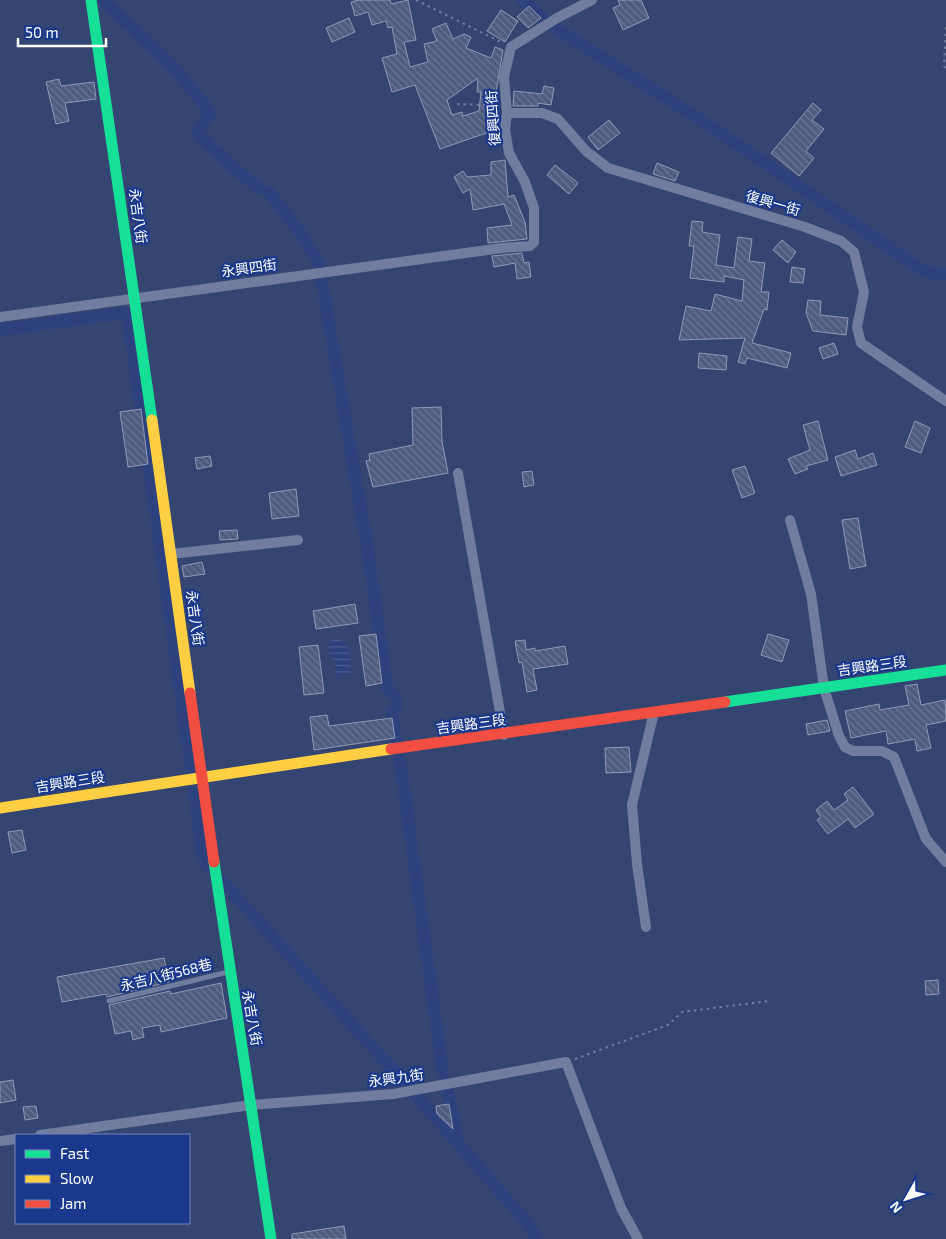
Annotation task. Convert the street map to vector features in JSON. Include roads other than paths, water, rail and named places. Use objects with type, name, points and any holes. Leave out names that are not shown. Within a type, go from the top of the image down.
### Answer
[{"type":"street","name":"永吉八街","points":[[91,0],[135,298],[229,972],[271,1239]]},
{"type":"street","name":"復興四街","points":[[502,248],[530,246],[534,242],[534,208],[525,182],[509,153],[505,130],[507,113],[504,77],[511,47],[557,18],[592,0]]},
{"type":"street","name":"復興一街","points":[[507,113],[542,113],[558,119],[586,151],[608,168],[806,227],[841,240],[854,252],[864,292],[857,327],[861,343],[946,402]]},
{"type":"street","name":"永興四街","points":[[0,317],[502,248]]},
{"type":"street","points":[[458,473],[504,735]]},
{"type":"street","points":[[790,520],[810,594],[824,688],[839,736],[845,747],[853,751],[882,751],[894,757],[926,838],[946,862]]},
{"type":"street","points":[[171,554],[298,540]]},
{"type":"street","name":"吉興路三段","points":[[0,808],[201,776],[504,735],[946,670]]},
{"type":"street","points":[[646,927],[636,864],[632,806],[654,712]]},
{"type":"street","name":"永興九街","points":[[47,1134],[251,1105],[392,1094],[566,1062],[621,1208],[638,1239]]},
{"type":"street","points":[[0,1141],[15,1139]]},
{"type":"lane","name":"永吉八街568巷","points":[[109,1001],[229,972]]},
{"type":"water","points":[[338,639],[347,645],[349,650],[351,677],[344,673],[338,678],[334,674],[336,664],[329,653],[328,646],[331,641]]},
{"type":"waterway","points":[[103,0],[176,70],[207,108],[210,113],[198,132],[200,136],[236,170],[260,189]]},
{"type":"waterway","points":[[522,0],[546,21]]},
{"type":"waterway","points":[[549,24],[712,127],[919,268],[936,275],[946,274]]},
{"type":"waterway","points":[[269,192],[302,235],[319,264]]},
{"type":"waterway","points":[[321,277],[368,551],[387,688],[394,694],[397,701],[392,715],[396,741]]},
{"type":"waterway","points":[[0,330],[125,313],[128,317],[191,768]]},
{"type":"waterway","points":[[400,760],[443,1074]]},
{"type":"waterway","points":[[194,792],[203,859],[207,866]]},
{"type":"waterway","points":[[221,880],[405,1083]]},
{"type":"waterway","points":[[448,1089],[458,1143]]},
{"type":"waterway","points":[[416,1095],[529,1225],[537,1239]]}]
